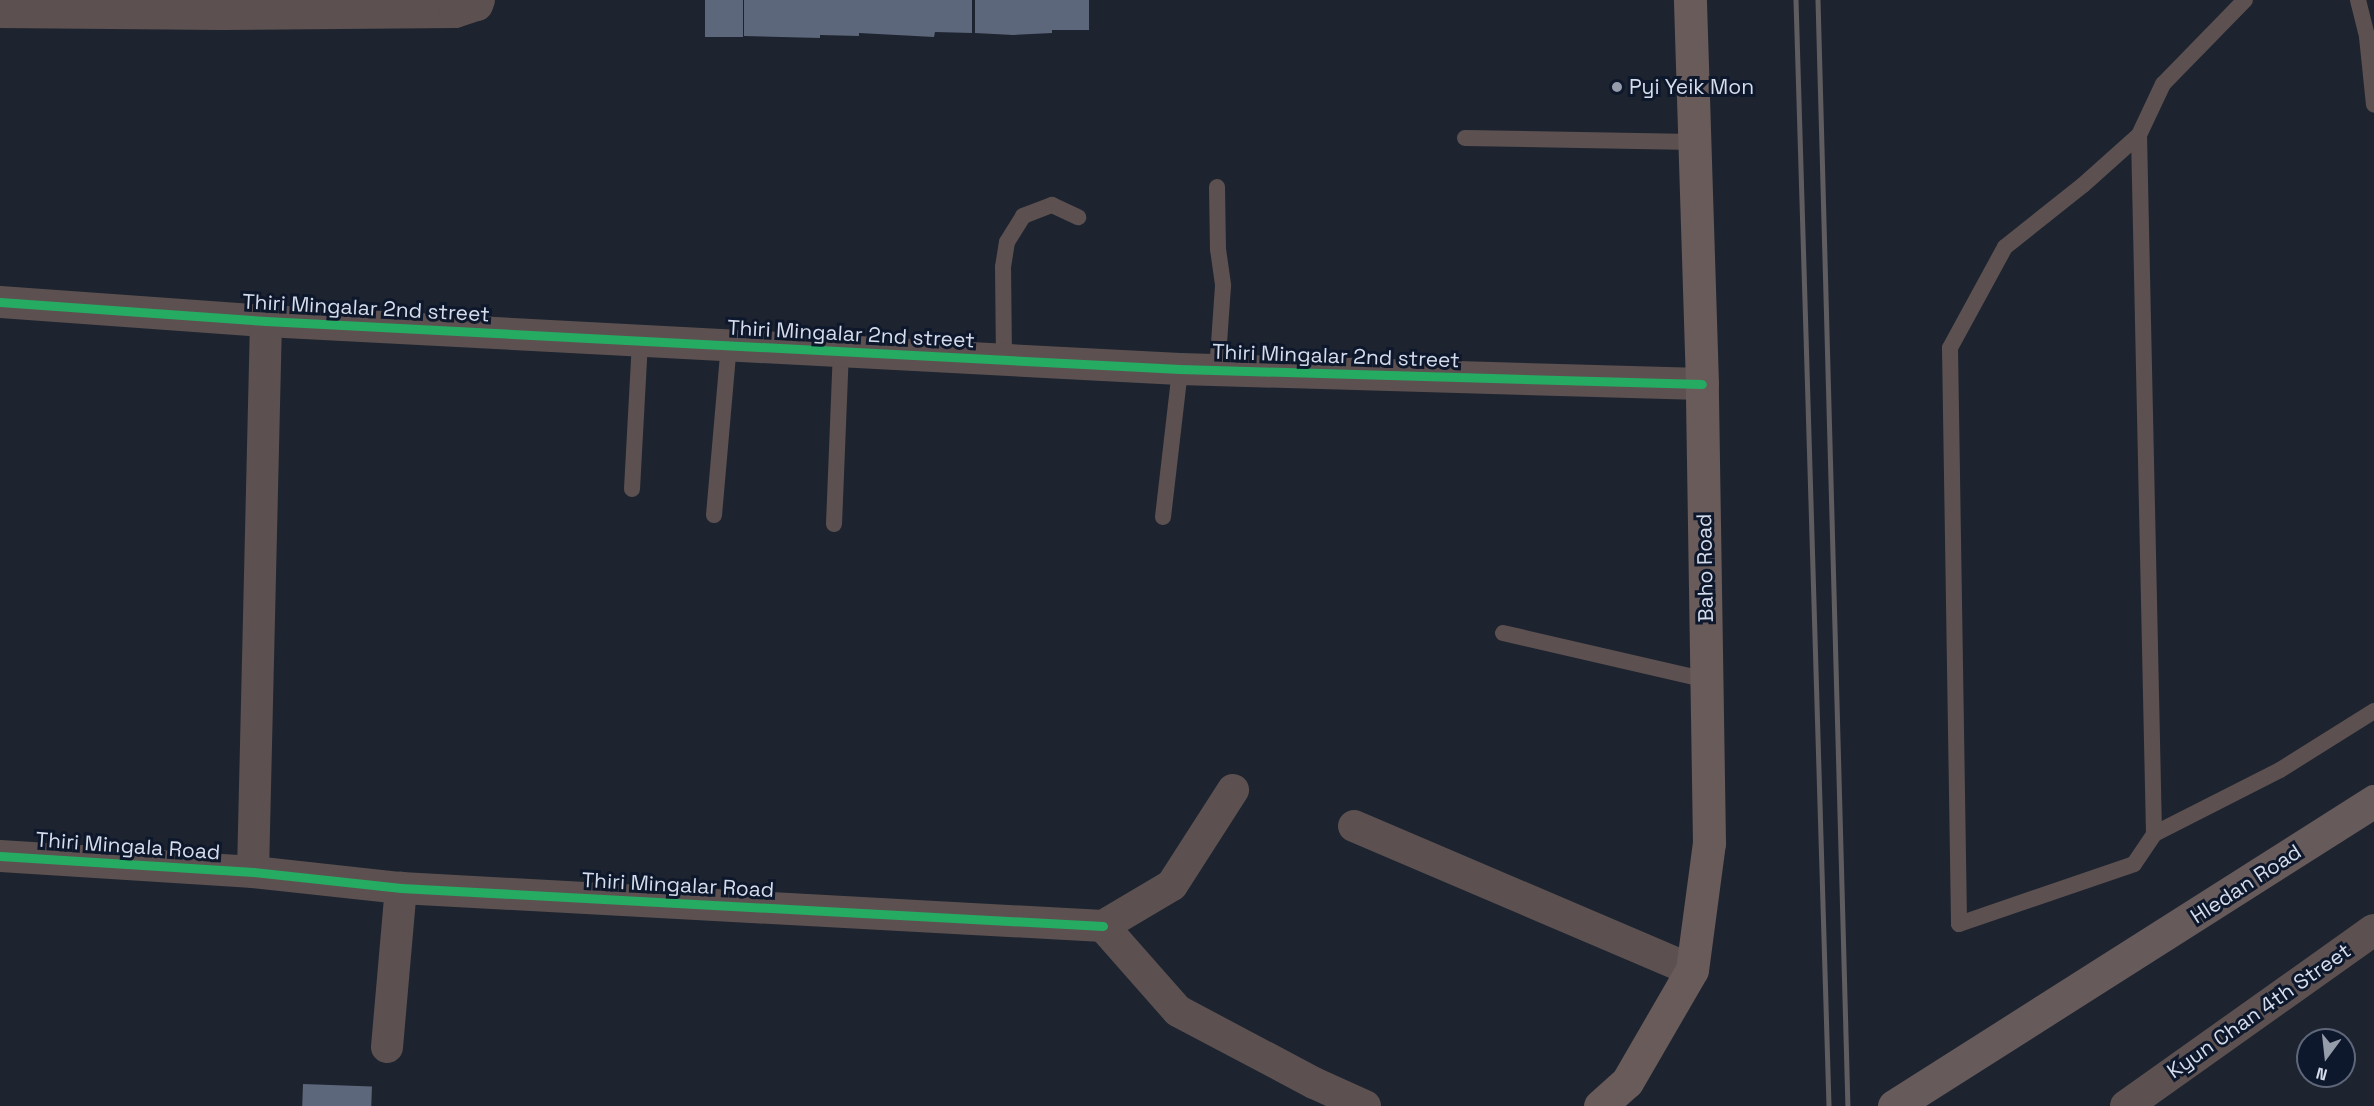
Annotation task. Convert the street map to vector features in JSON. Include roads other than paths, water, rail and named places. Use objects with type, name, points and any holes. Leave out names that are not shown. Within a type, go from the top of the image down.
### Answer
[{"type":"main road","name":"Baho Road","points":[[1600,1106],[1627,1082],[1692,970],[1709,843],[1702,384],[1690,0]]},
{"type":"main road","name":"Hledan Road","points":[[1894,1106],[2117,967],[2374,801]]},
{"type":"street","points":[[0,12],[222,7],[455,12],[477,5],[479,0]]},
{"type":"street","name":"Thiri Mingalar 2nd street","points":[[0,302],[266,321],[1217,371],[1702,384]]},
{"type":"street","points":[[253,873],[266,321]]},
{"type":"street","points":[[1233,790],[1172,885],[1102,926],[1178,1011],[1314,1083],[1365,1106]]},
{"type":"street","points":[[1354,826],[1692,970]]},
{"type":"street","name":"Thiri Mingala Road","points":[[0,856],[253,873]]},
{"type":"street","name":"Thiri Mingalar Road","points":[[253,873],[401,888],[1102,926]]},
{"type":"street","points":[[387,1047],[401,888]]},
{"type":"street","name":"Kyun Chan 4th Street","points":[[2141,1101],[2374,930]]},
{"type":"lane","points":[[2245,0],[2163,84],[2139,135],[2083,185],[2005,247],[1950,348],[1959,924],[2134,864],[2154,834],[2280,770],[2374,711]]},
{"type":"lane","points":[[2358,0],[2367,37],[2374,105]]},
{"type":"lane","points":[[2139,135],[2154,834]]},
{"type":"lane","points":[[1465,138],[1694,142]]},
{"type":"lane","points":[[1217,187],[1218,249],[1223,286],[1217,371]]},
{"type":"lane","points":[[1004,360],[1003,267],[1007,242],[1023,216],[1052,205],[1078,217]]},
{"type":"lane","points":[[632,489],[640,340]]},
{"type":"lane","points":[[714,515],[729,345]]},
{"type":"lane","points":[[834,524],[841,351]]},
{"type":"lane","points":[[1162,517],[1180,369]]},
{"type":"lane","points":[[1503,633],[1706,680]]},
{"type":"railway","points":[[1796,0],[1829,1106]]},
{"type":"railway","points":[[1818,0],[1848,1106]]},
{"type":"place","name":"Pyi Yeik Mon","points":[[1617,87]]}]
